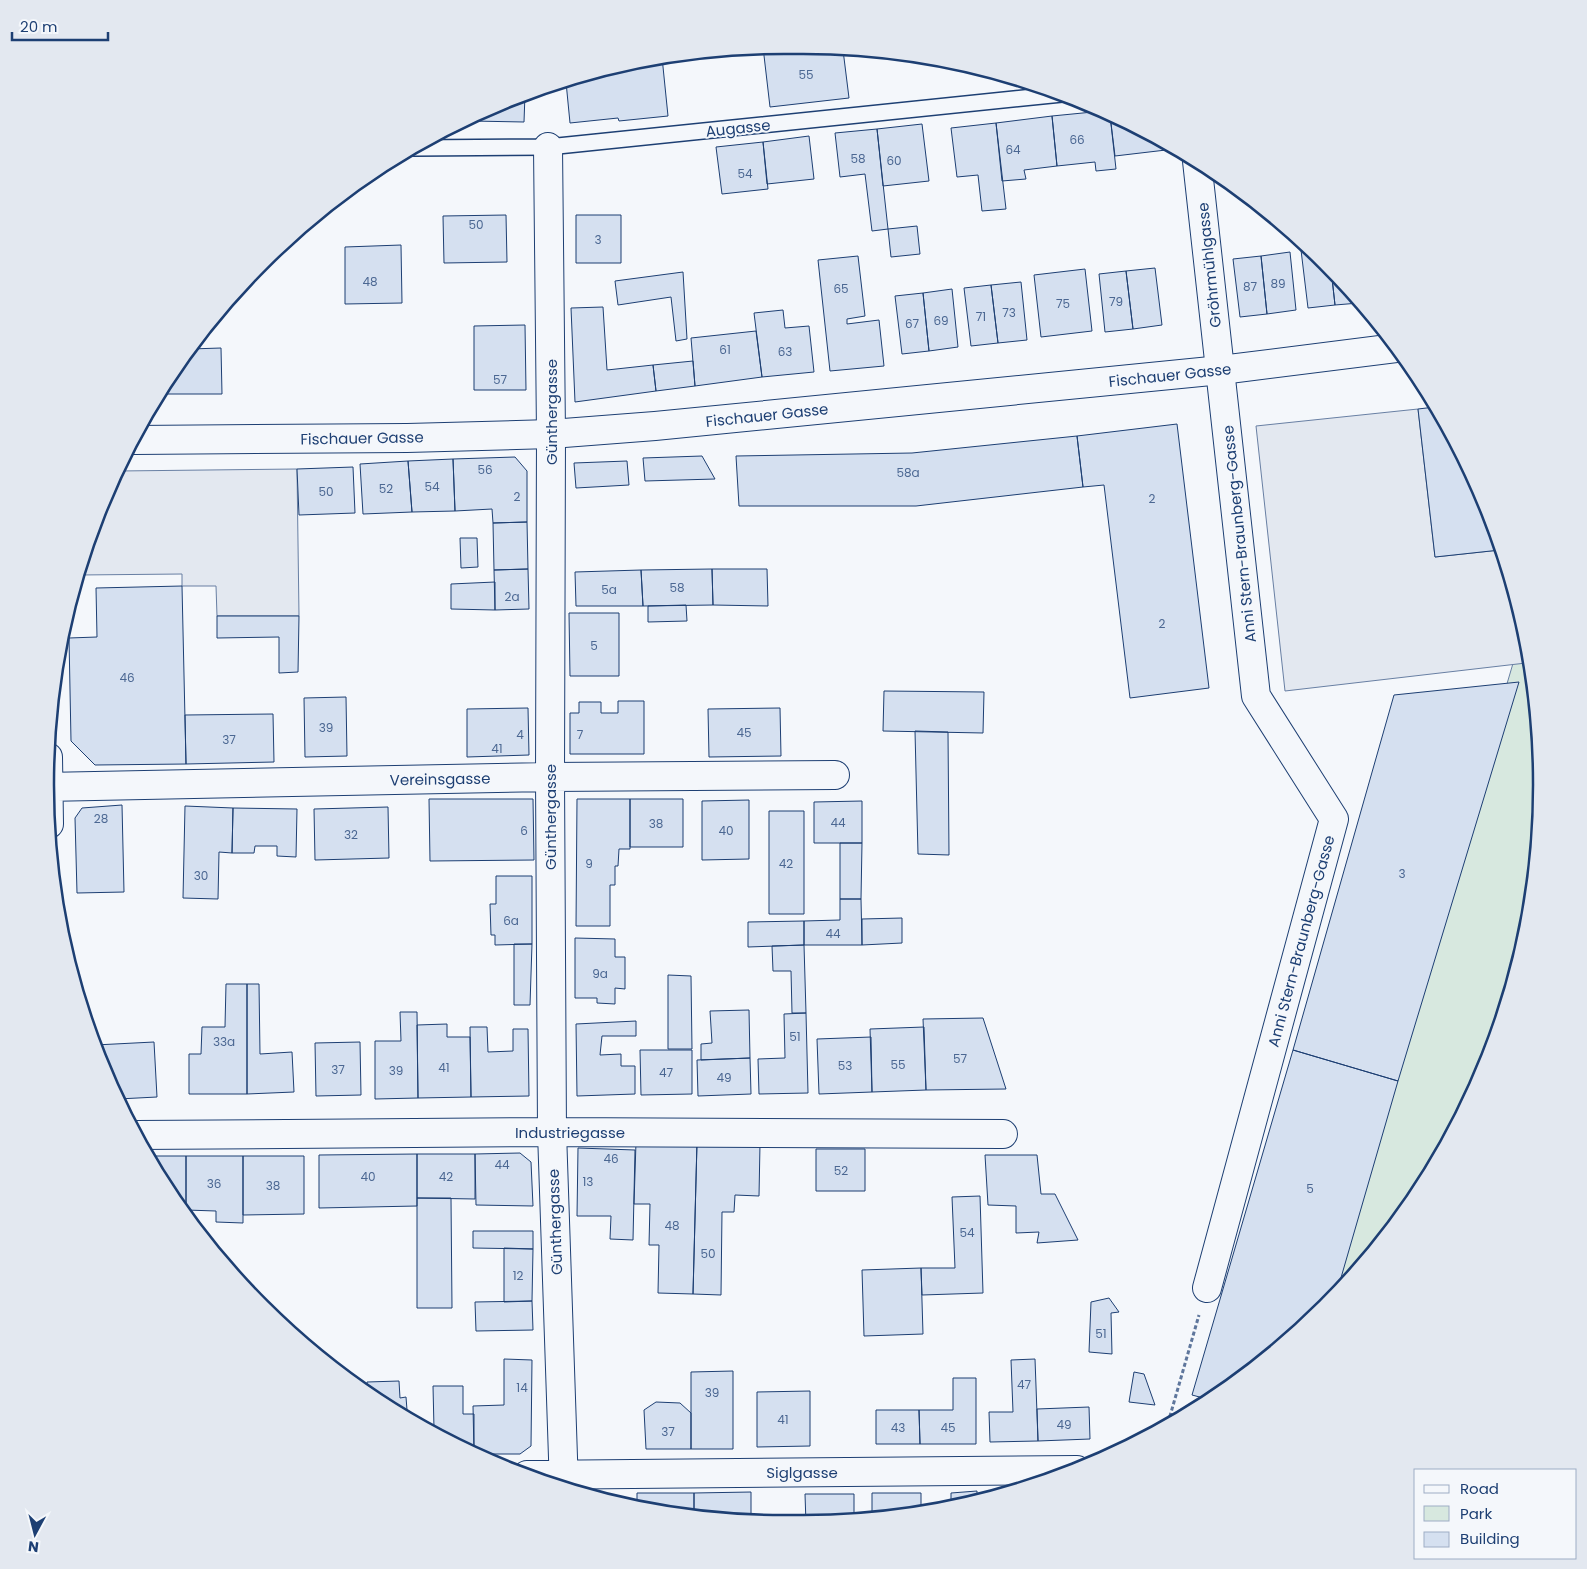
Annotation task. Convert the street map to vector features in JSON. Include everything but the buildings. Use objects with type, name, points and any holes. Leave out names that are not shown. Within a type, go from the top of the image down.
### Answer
[{"type":"street","name":"Günthergasse","points":[[548,147],[551,434],[552,1132],[564,1480]]},
{"type":"street","name":"Gröhrmühlgasse","points":[[1198,171],[1221,370]]},
{"type":"street","name":"Fischauer Gasse","points":[[141,440],[407,438],[551,434],[655,426],[1221,370],[1388,349]]},
{"type":"street","name":"Anni Stern-Braunberg-Gasse","points":[[1207,1288],[1334,819],[1256,696],[1221,370]]},
{"type":"street","name":"Vereinsgasse","points":[[54,787],[550,777],[835,775]]},
{"type":"street","name":"Industriegasse","points":[[143,1134],[552,1132],[1003,1134]]},
{"type":"street","name":"Siglgasse","points":[[564,1480],[1053,1470]]},
{"type":"lane","name":"Augasse","points":[[426,148],[548,147],[1045,96]]},
{"type":"path","points":[[1170,1416],[1207,1288]]},
{"type":"green space","points":[[1519,643],[1527,689],[1532,737],[1532,832],[1527,880],[1508,974],[1478,1064],[1458,1108],[1435,1150],[1410,1190],[1382,1229],[1328,1291]]},
{"type":"shaded area","points":[[1418,409],[1435,557],[1494,551],[1508,595],[1523,663],[1285,691],[1256,426]]},
{"type":"shaded area","points":[[297,469],[299,616],[217,616],[216,586],[182,586],[182,574],[85,575],[109,505],[124,471]]}]
